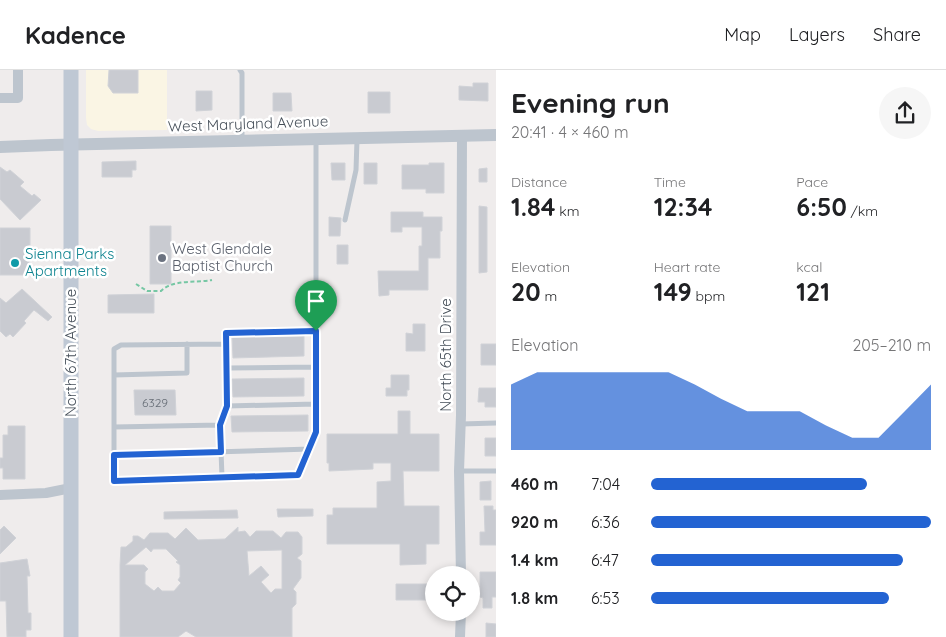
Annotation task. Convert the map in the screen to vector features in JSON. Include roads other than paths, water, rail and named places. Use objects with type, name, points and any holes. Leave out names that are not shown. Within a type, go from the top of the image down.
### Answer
[{"type":"main road","name":"North 67th Avenue","points":[[71,70],[71,637]]},
{"type":"street","points":[[0,98],[18,98],[18,70]]},
{"type":"street","name":"West Maryland Avenue","points":[[0,147],[496,134]]},
{"type":"street","name":"North 65th Drive","points":[[461,566],[459,471],[462,135]]},
{"type":"street","points":[[0,494],[46,493],[71,488]]},
{"type":"street","points":[[460,637],[461,621]]},
{"type":"lane","points":[[240,70],[242,73],[242,140]]},
{"type":"lane","points":[[345,220],[356,170],[357,138]]},
{"type":"lane","points":[[227,344],[122,345],[114,349],[114,481],[298,475],[316,432],[316,139]]},
{"type":"lane","points":[[222,478],[220,425],[227,406],[226,333],[316,331]]},
{"type":"lane","points":[[114,375],[187,373],[187,344]]},
{"type":"lane","points":[[227,368],[316,367]]},
{"type":"lane","points":[[227,406],[316,404]]},
{"type":"lane","points":[[460,424],[496,423]]},
{"type":"lane","points":[[114,427],[220,425]]},
{"type":"lane","points":[[114,455],[310,449]]},
{"type":"lane","points":[[459,471],[496,471]]},
{"type":"place","name":"West Glendale Baptist Church","points":[[162,258]]},
{"type":"place","name":"Sienna Parks Apartments","points":[[15,263]]}]
